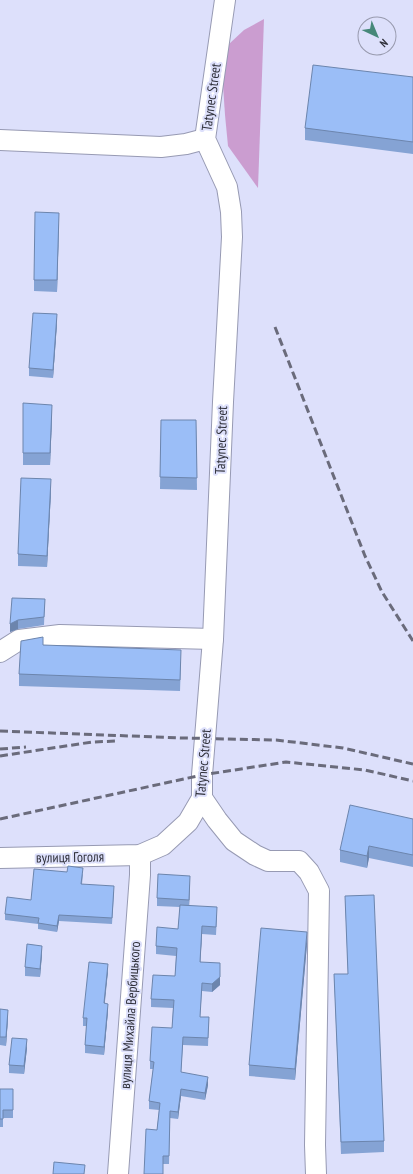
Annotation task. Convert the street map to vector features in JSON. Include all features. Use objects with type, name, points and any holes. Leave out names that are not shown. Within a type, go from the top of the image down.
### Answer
[{"type":"street","name":"Tatynec Street","points":[[140,855],[163,845],[180,830],[188,822],[202,798],[202,775],[213,639],[223,402],[232,237],[231,212],[227,187],[205,139],[225,0]]},
{"type":"street","points":[[0,140],[161,147],[186,144],[205,139]]},
{"type":"street","points":[[0,652],[19,640],[60,636],[213,639]]},
{"type":"street","points":[[202,798],[234,841],[255,855],[268,861],[299,861],[309,872],[319,891],[315,1145],[316,1174]]},
{"type":"street","name":"вулиця Гоголя","points":[[0,858],[140,855]]},
{"type":"street","name":"вулиця Михайла Вербицького","points":[[118,1174],[140,875],[140,855]]},
{"type":"shaded area","points":[[264,19],[258,188],[228,146],[222,70],[229,44],[244,30]]},
{"type":"building","points":[[313,65],[413,77],[413,142],[305,128]]},
{"type":"building","points":[[35,212],[59,213],[57,280],[34,280]]},
{"type":"building","points":[[33,313],[57,314],[53,370],[29,368]]},
{"type":"building","points":[[23,403],[52,405],[50,453],[23,453]]},
{"type":"building","points":[[161,420],[196,420],[197,478],[160,477]]},
{"type":"building","points":[[21,478],[51,479],[47,556],[18,554]]},
{"type":"building","points":[[12,598],[45,599],[44,617],[18,620],[10,624]]},
{"type":"building","points":[[43,637],[43,645],[181,650],[180,680],[19,674],[21,641]]},
{"type":"building","points":[[350,805],[413,819],[413,855],[369,846],[367,856],[340,850]]},
{"type":"building","points":[[68,866],[83,868],[81,884],[114,886],[112,918],[59,915],[57,926],[38,923],[39,918],[5,914],[7,897],[31,900],[34,869],[67,872]]},
{"type":"building","points":[[158,874],[190,876],[189,900],[157,898]]},
{"type":"building","points":[[374,895],[384,1141],[341,1142],[334,974],[348,974],[345,896]]},
{"type":"building","points":[[180,905],[217,907],[216,927],[202,926],[200,962],[220,963],[220,977],[212,984],[202,983],[200,1017],[209,1017],[208,1038],[183,1037],[181,1072],[208,1077],[205,1093],[181,1089],[178,1112],[170,1111],[169,1156],[163,1156],[163,1174],[144,1174],[146,1129],[157,1130],[160,1103],[149,1101],[154,1062],[150,1061],[152,1027],[172,1028],[174,1000],[151,999],[153,975],[175,976],[177,948],[156,946],[157,927],[178,929]]},
{"type":"building","points":[[261,928],[307,932],[295,1069],[249,1065]]},
{"type":"building","points":[[27,944],[42,946],[40,969],[25,967]]},
{"type":"building","points":[[89,962],[108,964],[104,1003],[108,1004],[104,1047],[85,1045],[87,1018],[83,1018]]},
{"type":"building","points":[[0,1009],[8,1010],[6,1037],[0,1037]]},
{"type":"building","points":[[12,1038],[27,1039],[24,1066],[9,1065]]},
{"type":"building","points":[[0,1089],[13,1089],[13,1110],[3,1110],[3,1119],[0,1119]]},
{"type":"building","points":[[54,1162],[85,1165],[84,1174],[53,1174]]},
{"type":"railway","points":[[275,327],[365,556],[382,592],[413,641]]},
{"type":"railway","points":[[0,731],[276,740],[343,748],[413,764]]},
{"type":"railway","points":[[0,756],[92,742],[117,741]]},
{"type":"railway","points":[[0,749],[26,747]]},
{"type":"railway","points":[[0,819],[202,775],[286,762],[365,770],[413,781]]}]
